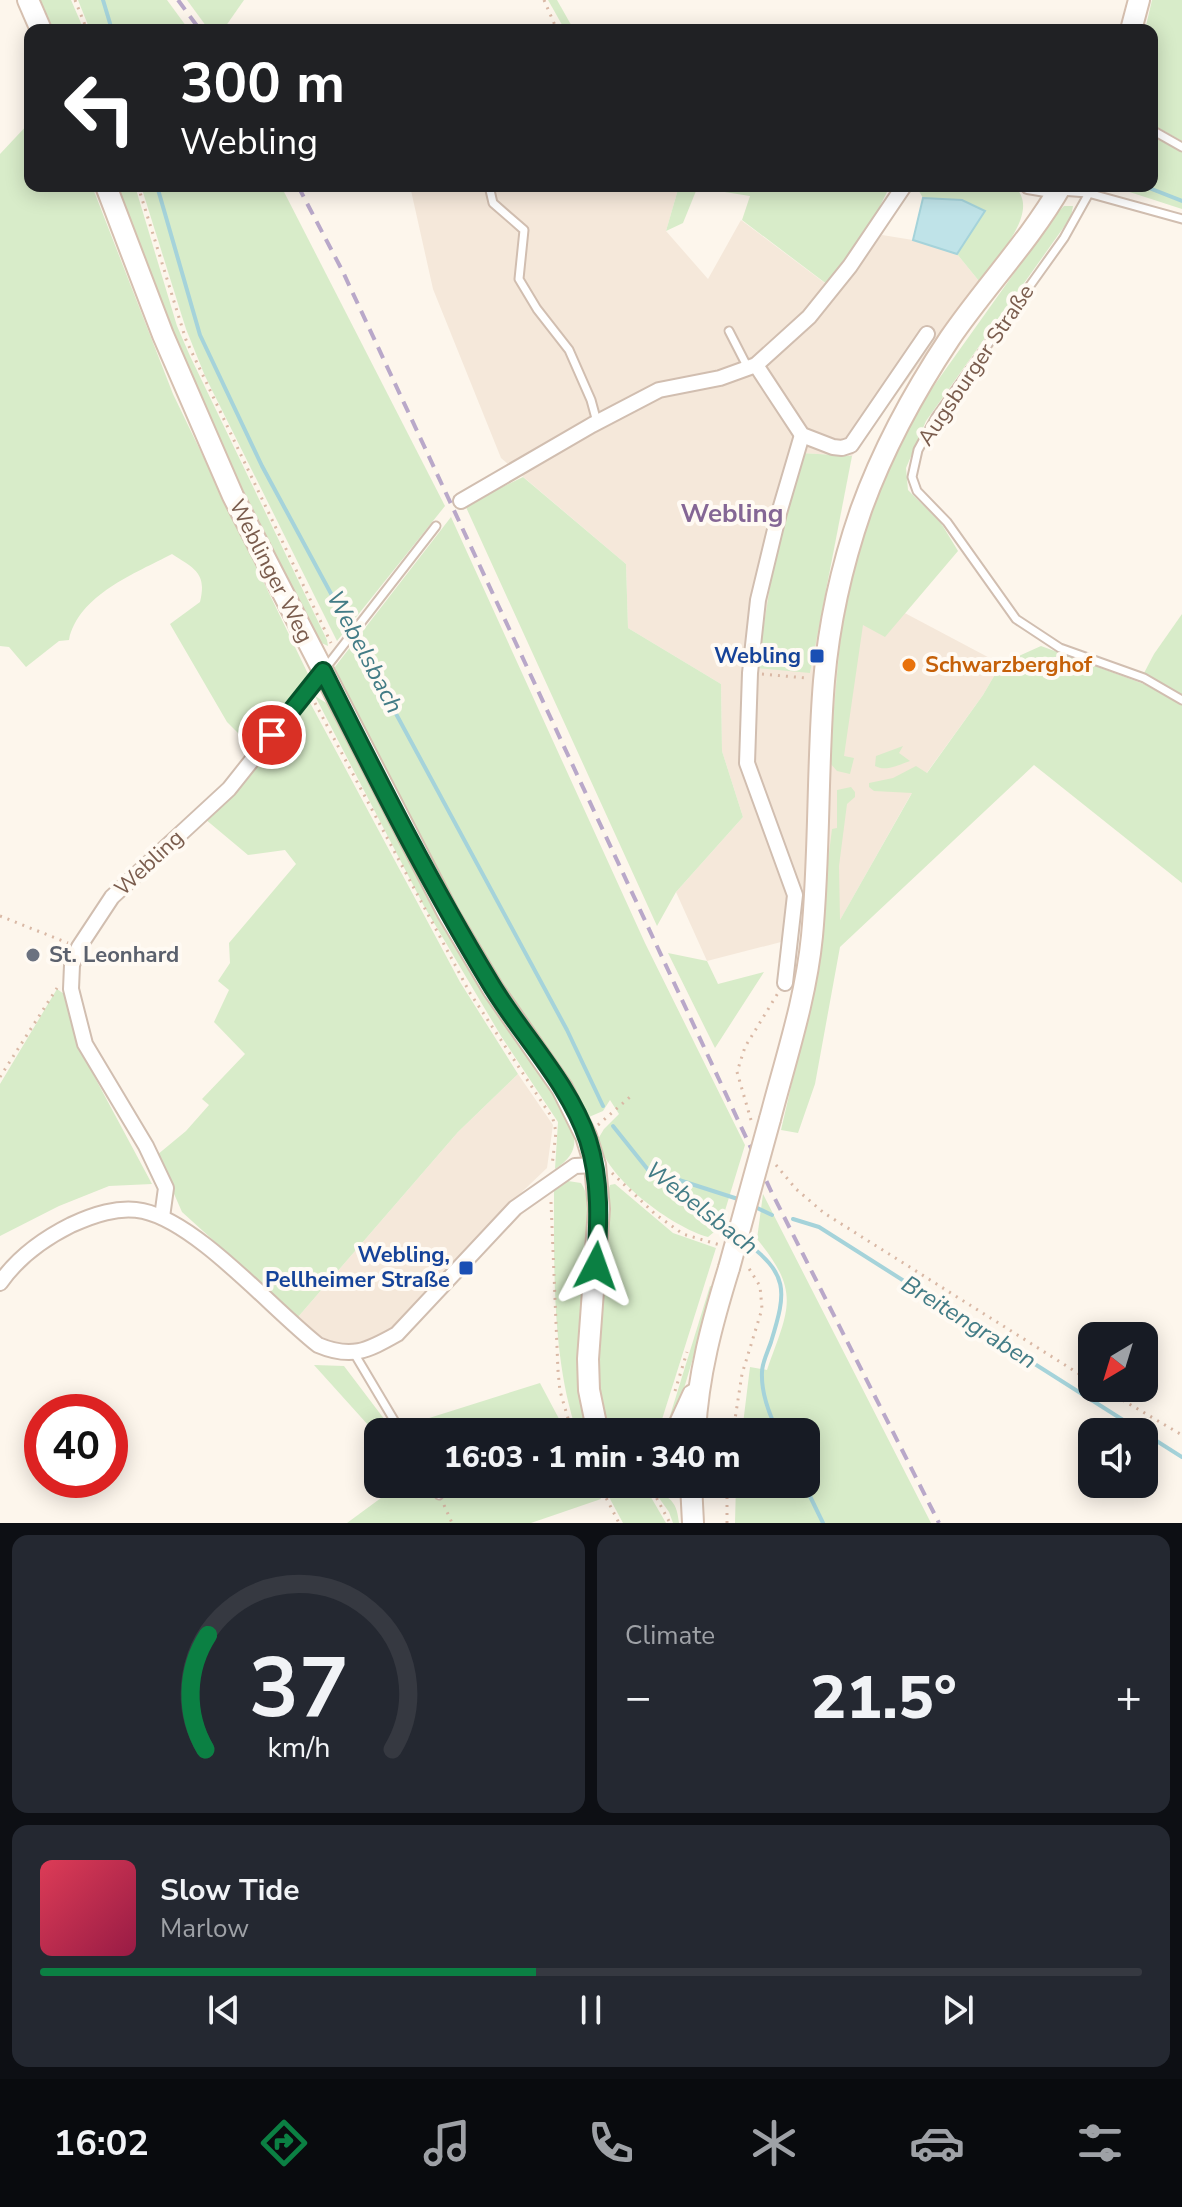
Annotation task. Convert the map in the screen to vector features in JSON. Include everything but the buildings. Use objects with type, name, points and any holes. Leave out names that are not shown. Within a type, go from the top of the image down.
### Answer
[{"type":"street","points":[[28,0],[38,24]]},
{"type":"street","points":[[1133,24],[1139,0]]},
{"type":"street","name":"Weblinger Weg","points":[[108,192],[163,335],[233,496],[448,913],[493,989],[562,1088],[586,1136],[595,1165],[599,1223],[588,1359],[589,1390],[595,1418]]},
{"type":"street","points":[[461,501],[597,422],[659,390],[720,378],[752,367],[809,317],[850,266],[900,192]]},
{"type":"street","points":[[696,1418],[699,1381],[709,1335],[729,1268],[763,1124],[803,999],[812,938],[817,868],[824,680],[839,580],[878,464],[903,415],[951,338],[1054,192]]},
{"type":"street","points":[[752,367],[802,435],[842,448],[851,445],[927,334]]},
{"type":"street","points":[[785,983],[795,895],[747,763],[750,673],[764,573],[802,435]]},
{"type":"street","name":"Webling","points":[[162,1217],[166,1188],[146,1146],[85,1044],[71,989],[72,965],[79,947],[112,897],[229,789],[323,671]]},
{"type":"street","points":[[0,1283],[39,1243],[91,1216],[140,1210],[162,1217],[188,1232],[318,1345],[337,1353],[354,1353],[373,1348],[397,1334],[515,1208],[575,1166],[595,1165]]},
{"type":"street","points":[[682,1418],[699,1381]]},
{"type":"street","points":[[691,1498],[693,1523]]},
{"type":"lane","points":[[1158,133],[1182,147]]},
{"type":"lane","points":[[490,192],[493,203],[524,230],[519,279],[531,302],[569,350],[597,422]]},
{"type":"lane","name":"Augsburger Straße","points":[[1089,192],[1064,238],[936,417],[918,450],[912,477],[917,491],[947,522],[1016,619],[1060,648],[1144,678],[1182,700]]},
{"type":"lane","points":[[1096,192],[1182,219]]},
{"type":"lane","points":[[729,331],[752,367]]},
{"type":"lane","points":[[323,671],[436,526]]},
{"type":"lane","points":[[354,1353],[393,1418]]},
{"type":"path","points":[[75,0],[85,24]]},
{"type":"path","points":[[544,0],[554,24]]},
{"type":"path","points":[[140,192],[186,340],[336,654]]},
{"type":"path","points":[[750,673],[824,680]]},
{"type":"path","points":[[0,916],[79,947]]},
{"type":"path","points":[[0,1077],[72,965]]},
{"type":"path","points":[[763,1124],[748,1115],[737,1072],[745,1047],[785,983]]},
{"type":"path","points":[[586,1136],[631,1096]]},
{"type":"path","points":[[771,1156],[796,1189],[824,1213],[1078,1373]]},
{"type":"path","points":[[550,1181],[558,1371],[568,1418]]},
{"type":"path","points":[[1126,1402],[1182,1435]]},
{"type":"path","points":[[440,1498],[452,1523]]},
{"type":"path","points":[[606,1498],[619,1523]]},
{"type":"path","points":[[657,1498],[670,1523]]},
{"type":"path","points":[[727,1498],[727,1523]]},
{"type":"shaded area","points":[[411,192],[677,192],[666,231],[708,279],[741,220],[838,293],[882,235],[913,240],[957,254],[979,281],[852,456],[801,453],[810,673],[825,588],[878,588],[884,602],[1001,664],[983,695],[910,796],[839,922],[790,896],[781,942],[707,961],[676,892],[743,817],[722,751],[721,684],[628,628],[626,564],[501,458],[433,289]]},
{"type":"shaded area","points":[[518,1074],[553,1125],[547,1168],[384,1335],[360,1344],[339,1344],[320,1336],[298,1317],[458,1132]]},
{"type":"green space","points":[[35,0],[71,0],[81,24],[46,24]]},
{"type":"green space","points":[[78,0],[167,0],[185,24],[88,24]]},
{"type":"green space","points":[[187,0],[244,0],[227,24],[205,24]]},
{"type":"green space","points":[[548,0],[557,0],[571,24],[562,24]]},
{"type":"green space","points":[[1152,0],[1182,0],[1182,141],[1158,127],[1158,24],[1146,24]]},
{"type":"green space","points":[[24,128],[24,192],[94,192],[173,394],[309,676],[259,740],[246,741],[227,722],[170,624],[200,602],[202,592],[197,573],[172,554],[110,587],[84,610],[69,640],[59,641],[26,667],[9,647],[0,646],[0,154]]},
{"type":"green space","points":[[1158,139],[1182,152],[1182,209],[1130,192],[1158,192]]},
{"type":"green space","points":[[114,192],[137,192],[177,326],[328,646],[315,640],[222,456]]},
{"type":"green space","points":[[143,192],[284,192],[445,506],[337,641],[205,376],[186,329]]},
{"type":"green space","points":[[677,192],[696,192],[683,223],[666,231]]},
{"type":"green space","points":[[725,192],[887,192],[867,232],[828,285],[742,220],[750,196]]},
{"type":"green space","points":[[920,192],[1018,192],[1023,208],[1013,235],[979,281],[957,254],[985,211],[962,200],[923,198]]},
{"type":"green space","points":[[1064,206],[1073,206],[1071,217],[926,421],[906,468],[908,490],[941,523],[958,551],[885,637],[863,625],[844,756],[854,758],[850,774],[837,771],[829,762],[845,588],[869,512],[897,443],[928,394]]},
{"type":"green space","points":[[801,453],[852,456],[810,673],[757,668],[776,549]]},
{"type":"green space","points":[[523,477],[626,564],[628,628],[721,684],[722,751],[743,817],[676,892],[657,926],[465,505]]},
{"type":"green space","points":[[451,517],[645,943],[745,1145],[720,1227],[708,1237],[659,1212],[626,1185],[613,1169],[598,1139],[619,1114],[610,1100],[603,1111],[589,1117],[502,989],[447,895],[331,672]]},
{"type":"green space","points":[[1182,614],[1182,696],[1143,675]]},
{"type":"green space","points":[[1041,646],[1144,684],[1182,705],[1182,883],[1034,765],[840,947],[815,1084],[798,1133],[781,1130],[810,1004],[832,829],[837,828],[837,790],[851,787],[855,792],[855,797],[847,804],[839,866],[840,920],[912,793],[874,791],[869,783],[893,778],[916,766],[927,773],[983,695],[1001,664]]},
{"type":"green space","points":[[315,696],[328,704],[421,881],[559,1101],[572,1129],[574,1146],[571,1154],[555,1169],[558,1122],[501,1036],[424,906]]},
{"type":"green space","points":[[307,697],[460,982],[518,1074],[458,1132],[298,1317],[182,1212],[157,1155],[186,1131],[209,1105],[202,1099],[245,1054],[214,1022],[229,990],[218,981],[230,963],[229,943],[296,864],[285,850],[248,855],[205,819]]},
{"type":"green space","points":[[903,746],[899,753],[910,761],[888,768],[875,766],[876,756]]},
{"type":"green space","points":[[668,953],[707,961],[718,984],[764,972],[715,1048]]},
{"type":"green space","points":[[57,989],[64,994],[86,1061],[152,1184],[109,1186],[59,1206],[0,1236],[0,1084]]},
{"type":"green space","points":[[568,1181],[581,1183],[590,1218],[578,1368],[587,1418],[573,1418],[563,1375],[555,1282],[554,1191]]},
{"type":"green space","points":[[615,1184],[673,1233],[716,1248],[662,1418],[604,1418],[602,1415],[596,1372],[606,1196],[610,1185]]},
{"type":"green space","points":[[763,1194],[931,1523],[735,1523],[736,1498],[820,1498],[820,1418],[744,1418],[750,1367],[767,1370],[781,1332],[787,1302],[780,1274],[757,1239]]},
{"type":"green space","points":[[710,1286],[714,1287],[675,1418],[669,1418]]},
{"type":"green space","points":[[314,1365],[344,1366],[383,1418],[364,1418],[364,1420]]},
{"type":"green space","points":[[540,1383],[559,1418],[429,1418]]},
{"type":"green space","points":[[381,1498],[601,1499],[531,1523],[347,1523]]},
{"type":"green space","points":[[610,1498],[651,1498],[666,1523],[623,1523]]},
{"type":"green space","points":[[659,1498],[667,1498],[672,1502],[679,1523],[673,1523]]},
{"type":"water","points":[[923,198],[962,200],[985,211],[957,254],[913,240]]},
{"type":"waterway","name":"Webelsbach","points":[[103,0],[110,24]]},
{"type":"waterway","name":"Webelsbach","points":[[159,192],[200,335],[262,466],[567,1030],[603,1106]]},
{"type":"waterway","points":[[1158,192],[1182,201]]},
{"type":"waterway","name":"Webelsbach","points":[[613,1126],[649,1171],[733,1233]]},
{"type":"waterway","name":"Breitengraben","points":[[654,1172],[741,1200]]},
{"type":"waterway","name":"Breitengraben","points":[[753,1206],[772,1215]]},
{"type":"waterway","name":"Breitengraben","points":[[793,1219],[819,1227],[1120,1418]]},
{"type":"waterway","name":"Webelsbach","points":[[743,1240],[769,1263],[780,1284],[780,1309],[762,1372],[766,1403],[772,1418]]},
{"type":"waterway","name":"Breitengraben","points":[[1158,1442],[1182,1457]]},
{"type":"waterway","name":"Webelsbach","points":[[811,1498],[823,1523]]},
{"type":"railway","points":[[178,0],[196,24]]},
{"type":"railway","points":[[301,192],[343,272],[771,1191],[939,1523]]},
{"type":"place","name":"Webling","points":[[817,656]]},
{"type":"place","name":"Schwarzberghof","points":[[909,665]]},
{"type":"place","name":"St. Leonhard","points":[[33,955]]},
{"type":"place","name":"Webling, Pellheimer Straße","points":[[466,1268]]},
{"type":"district","name":"Webling","points":[[732,513]]},
{"type":"route","points":[[272,735],[323,671],[448,913],[493,989],[575,1111],[595,1165],[599,1209],[596,1266]]}]
